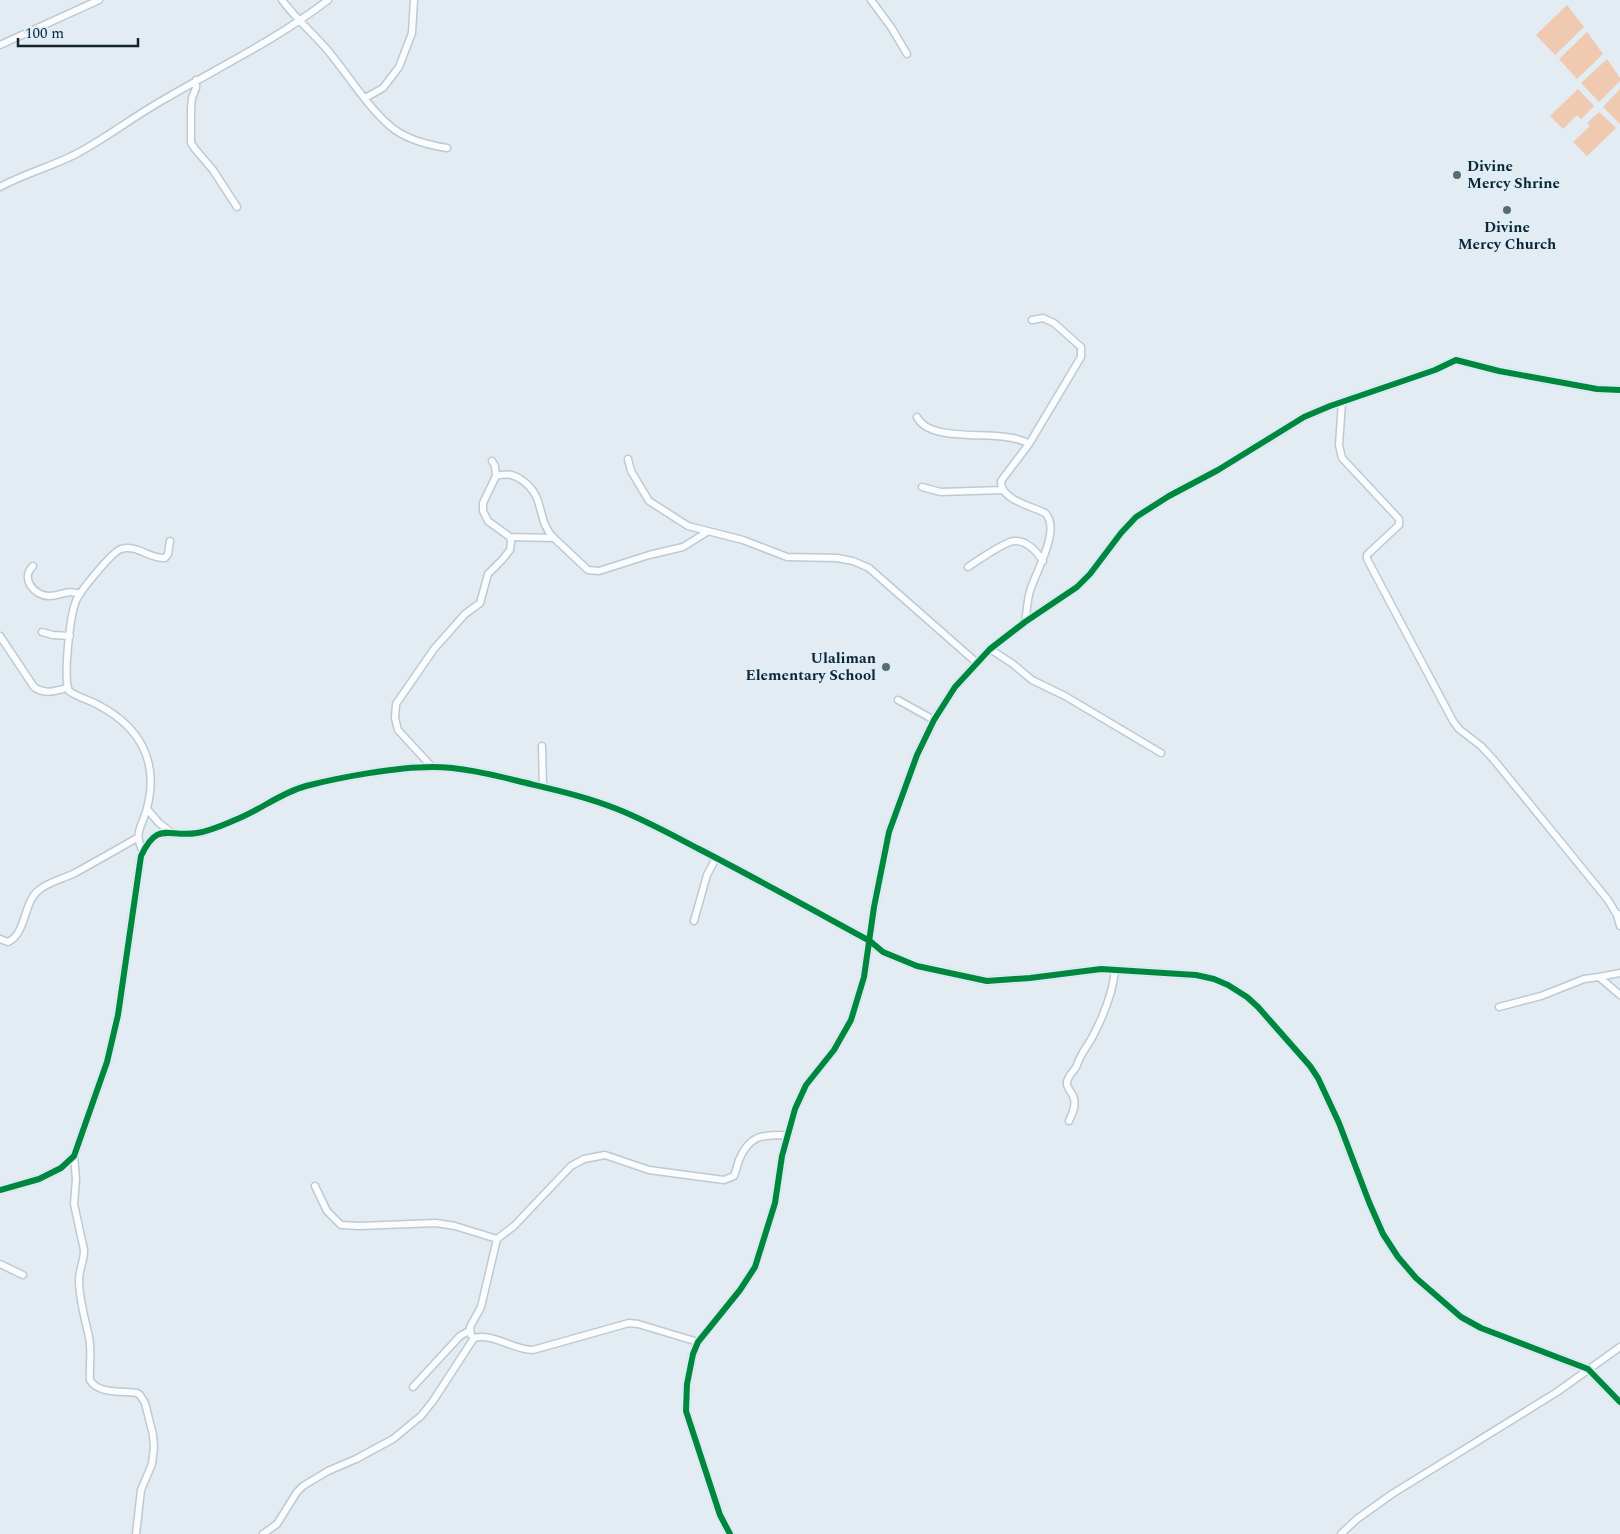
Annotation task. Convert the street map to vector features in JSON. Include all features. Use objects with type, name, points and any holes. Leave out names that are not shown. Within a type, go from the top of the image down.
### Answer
[{"type":"street","points":[[0,45],[99,0]]},
{"type":"street","points":[[282,0],[391,127],[411,138],[434,146],[448,148]]},
{"type":"street","points":[[0,187],[28,173],[57,164],[86,149],[196,80],[271,40],[300,22],[328,0]]},
{"type":"street","points":[[365,98],[383,88],[399,67],[412,33],[414,0]]},
{"type":"street","points":[[871,0],[891,27],[907,54]]},
{"type":"street","points":[[196,80],[191,108],[191,143],[213,170],[237,207]]},
{"type":"street","points":[[1003,490],[1001,481],[1029,444],[1059,396],[1082,352],[1077,342],[1049,320],[1043,318],[1032,320]]},
{"type":"street","points":[[730,1534],[720,1515],[686,1411],[687,1384],[691,1365],[698,1342],[740,1290],[755,1267],[775,1203],[778,1173],[795,1109],[806,1085],[834,1050],[851,1020],[864,977],[874,907],[890,832],[917,755],[934,720],[955,687],[990,649],[1025,622],[1077,587],[1090,574],[1136,516],[1218,470],[1304,417],[1435,370],[1456,360],[1499,371],[1597,389],[1620,390]]},
{"type":"street","points":[[1342,402],[1339,445],[1342,458],[1398,519],[1399,525],[1367,555],[1367,559],[1453,721],[1459,729],[1481,746],[1494,760],[1608,900],[1618,914],[1620,926]]},
{"type":"street","points":[[917,417],[926,427],[936,430],[1018,438],[1029,444]]},
{"type":"street","points":[[628,459],[631,471],[649,501],[688,526],[743,540],[792,558],[837,558],[862,564],[869,568],[977,663]]},
{"type":"street","points":[[492,461],[495,466],[496,476],[483,503],[483,511],[488,522],[510,538],[554,538]]},
{"type":"street","points":[[496,476],[511,474],[533,488],[540,505],[545,527],[588,570],[599,571],[648,555],[683,547],[707,532]]},
{"type":"street","points":[[922,486],[941,492],[1003,490],[1018,501],[1041,511],[1049,517],[1051,529],[1043,561],[1029,593],[1025,622]]},
{"type":"street","points":[[432,767],[398,730],[395,718],[396,704],[439,643],[465,614],[480,603],[488,574],[510,550],[510,538]]},
{"type":"street","points":[[143,852],[137,838],[147,808],[151,774],[148,757],[128,725],[101,706],[73,694],[67,688],[66,676],[74,606],[80,594],[110,557],[118,551],[132,548],[150,556],[165,558],[168,554],[170,540]]},
{"type":"street","points":[[968,567],[1014,541],[1031,547],[1043,561]]},
{"type":"street","points":[[33,566],[28,572],[27,578],[31,587],[40,594],[49,596],[69,591],[80,594]]},
{"type":"street","points":[[42,632],[70,636]]},
{"type":"street","points":[[0,636],[34,687],[40,692],[67,688]]},
{"type":"street","points":[[990,649],[1032,680],[1065,696],[1161,753]]},
{"type":"street","points":[[898,700],[934,720]]},
{"type":"street","points":[[542,746],[543,787]]},
{"type":"street","points":[[136,1534],[141,1490],[154,1456],[153,1434],[145,1403],[140,1395],[132,1392],[101,1388],[92,1384],[90,1380],[89,1339],[84,1321],[80,1290],[80,1273],[84,1250],[74,1204],[76,1179],[74,1156],[107,1062],[118,1014],[143,852],[158,834],[195,834],[211,830],[238,819],[292,791],[305,787],[383,772],[432,767],[477,772],[543,787],[617,809],[716,858],[870,941],[883,952],[917,966],[987,981],[1030,978],[1101,969],[1196,975],[1214,979],[1228,985],[1247,998],[1297,1050],[1318,1078],[1339,1123],[1383,1234],[1398,1257],[1416,1278],[1461,1317],[1481,1328],[1588,1369],[1620,1402]]},
{"type":"street","points":[[147,808],[159,823],[172,833]]},
{"type":"street","points":[[0,939],[8,942],[14,936],[26,916],[30,900],[39,889],[72,874],[137,838]]},
{"type":"street","points":[[694,921],[707,875],[716,858]]},
{"type":"street","points":[[1069,1121],[1075,1107],[1075,1102],[1067,1082],[1077,1066],[1079,1056],[1087,1047],[1095,1032],[1110,1000],[1115,970]]},
{"type":"street","points":[[1500,1007],[1541,996],[1584,980],[1620,973]]},
{"type":"street","points":[[1600,977],[1620,994]]},
{"type":"street","points":[[469,1331],[481,1307],[497,1239],[514,1226],[572,1166],[584,1159],[605,1155],[649,1170],[724,1180],[734,1176],[742,1155],[751,1141],[764,1135],[788,1135]]},
{"type":"street","points":[[0,1190],[39,1179],[61,1168],[74,1156]]},
{"type":"street","points":[[315,1186],[327,1211],[341,1225],[446,1224],[497,1239]]},
{"type":"street","points":[[0,1264],[23,1275]]},
{"type":"street","points":[[474,1338],[483,1337],[520,1349],[533,1350],[616,1325],[629,1323],[698,1342]]},
{"type":"street","points":[[469,1331],[474,1338]]},
{"type":"street","points":[[413,1387],[463,1333],[469,1331]]},
{"type":"street","points":[[263,1534],[277,1524],[297,1492],[303,1486],[328,1471],[356,1459],[393,1439],[421,1416],[474,1338]]},
{"type":"street","points":[[1341,1534],[1357,1519],[1392,1494],[1557,1392],[1620,1347]]},
{"type":"shaded area","points":[[1567,5],[1584,27],[1555,55],[1536,35]]},
{"type":"shaded area","points":[[1587,32],[1603,54],[1577,79],[1559,59]]},
{"type":"shaded area","points":[[1607,59],[1620,78],[1620,81],[1599,102],[1581,83]]},
{"type":"shaded area","points":[[1578,89],[1594,106],[1581,119],[1577,115],[1563,129],[1550,116]]},
{"type":"shaded area","points":[[1620,89],[1620,124],[1603,107]]},
{"type":"shaded area","points":[[1599,112],[1616,128],[1587,156],[1573,142],[1590,126],[1587,123]]},
{"type":"cycle path","points":[[730,1534],[720,1515],[686,1411],[687,1384],[693,1354],[698,1342],[740,1290],[755,1267],[775,1203],[782,1156],[795,1109],[806,1085],[834,1050],[851,1020],[864,977],[874,907],[889,832],[917,755],[934,720],[955,687],[990,649],[1025,622],[1077,587],[1090,574],[1121,533],[1136,517],[1169,496],[1218,470],[1304,417],[1330,406],[1435,370],[1456,360],[1499,371],[1597,389],[1620,390]]},
{"type":"cycle path","points":[[0,1190],[39,1179],[61,1168],[74,1156],[107,1062],[118,1015],[141,856],[153,838],[164,833],[187,834],[212,829],[244,816],[287,793],[306,786],[369,773],[443,767],[497,776],[568,793],[627,813],[669,833],[870,941],[883,952],[917,966],[987,981],[1030,978],[1101,969],[1196,975],[1214,979],[1228,985],[1247,997],[1258,1007],[1310,1066],[1318,1078],[1339,1123],[1383,1234],[1398,1257],[1416,1278],[1461,1317],[1481,1328],[1588,1369],[1620,1402]]},
{"type":"place","name":"Divine Mercy Shrine","points":[[1457,175]]},
{"type":"place","name":"Divine Mercy Church","points":[[1507,210]]},
{"type":"place","name":"Ulaliman Elementary School","points":[[886,667]]}]
